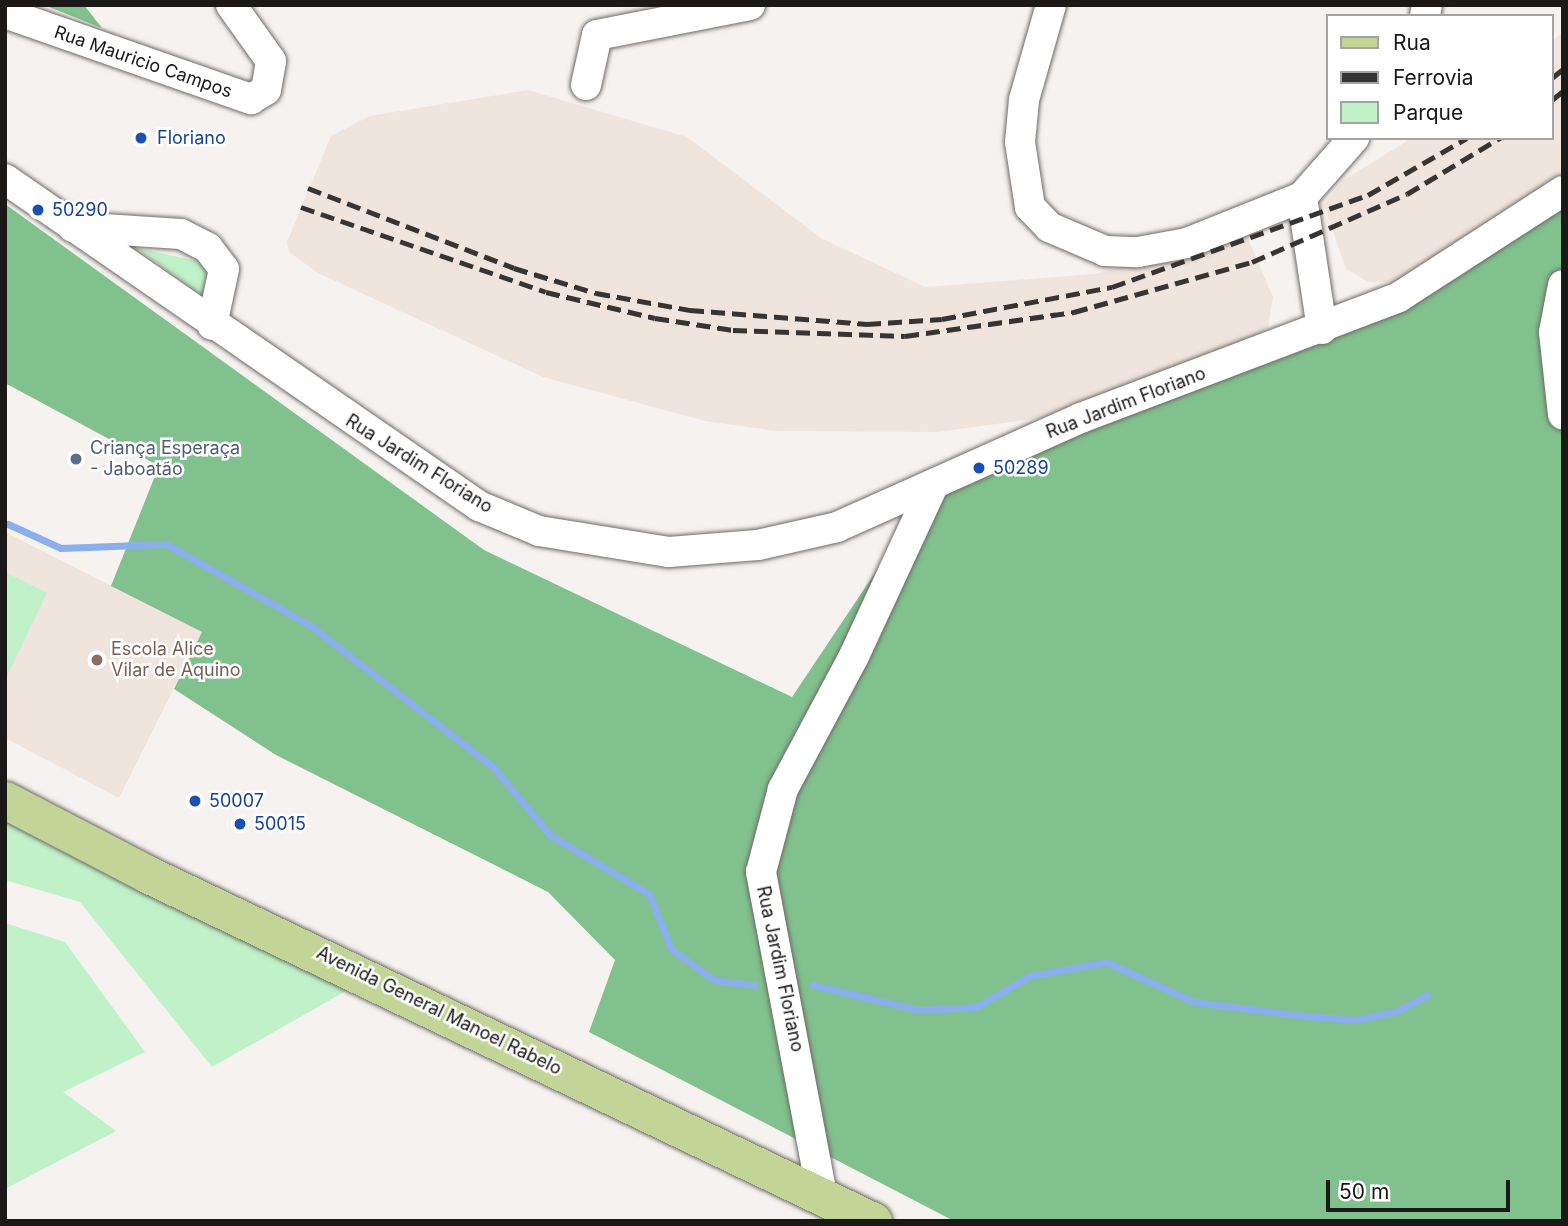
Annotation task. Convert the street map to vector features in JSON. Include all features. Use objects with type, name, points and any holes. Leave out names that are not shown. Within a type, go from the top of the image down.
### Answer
[{"type":"main road","name":"Avenida General Manoel Rabelo","points":[[5,800],[147,874],[873,1221]]},
{"type":"street","name":"Rua Mauricio Campos","points":[[5,13],[251,99],[266,90],[271,61],[231,5]]},
{"type":"street","points":[[586,85],[597,35],[750,5]]},
{"type":"street","points":[[1051,5],[1024,100],[1020,142],[1030,207],[1049,227],[1105,251],[1138,252],[1187,243],[1302,197],[1352,140]]},
{"type":"street","name":"Rua Jardim Floriano","points":[[5,179],[212,325],[480,506],[539,531],[604,546],[669,552],[758,545],[837,527],[1081,418],[1322,329],[1399,297],[1563,191]]},
{"type":"street","points":[[1302,197],[1322,329]]},
{"type":"street","points":[[73,227],[181,234],[208,248],[224,269],[212,325]]},
{"type":"street","points":[[1563,285],[1554,332],[1563,415]]},
{"type":"street","name":"Rua Jardim Floriano","points":[[822,1195],[761,872],[783,789],[933,486]]},
{"type":"shaded area","points":[[1563,32],[1563,173],[1396,282],[1368,282],[1346,269],[1324,205],[1342,181],[1409,140],[1554,140],[1554,39]]},
{"type":"shaded area","points":[[528,90],[687,137],[821,238],[925,287],[1095,274],[1246,234],[1273,297],[1268,327],[1243,347],[1040,418],[937,432],[777,431],[705,421],[543,377],[318,273],[289,252],[287,242],[331,136],[370,116]]},
{"type":"shaded area","name":"Escola Alice Vilar de Aquino","points":[[7,533],[202,632],[119,798],[5,738]]},
{"type":"green space","points":[[44,5],[84,5],[102,28]]},
{"type":"green space","points":[[1563,184],[1563,1221],[954,1221],[589,1032],[615,960],[548,892],[276,755],[174,689],[202,632],[111,586],[159,466],[5,383],[5,204],[484,550],[792,697],[933,486],[1450,266]]},
{"type":"green space","points":[[136,248],[207,263],[214,274],[208,292],[200,294]]},
{"type":"green space","points":[[7,573],[47,593],[6,678],[5,577]]},
{"type":"green space","points":[[5,821],[151,896],[353,987],[212,1067],[80,902],[5,880]]},
{"type":"green space","points":[[5,923],[65,942],[145,1052],[63,1092],[116,1131],[5,1189]]},
{"type":"waterway","points":[[8,524],[61,548],[166,544],[311,626],[494,768],[550,835],[649,894],[671,949],[714,980],[754,985]]},
{"type":"waterway","points":[[813,985],[919,1010],[976,1007],[1030,976],[1106,962],[1194,1002],[1306,1016],[1356,1020],[1397,1011],[1427,995]]},
{"type":"railway","points":[[1554,76],[1563,69]]},
{"type":"railway","points":[[1554,98],[1563,91]]},
{"type":"railway","points":[[308,188],[514,268],[596,293],[690,310],[867,324],[942,319],[1112,287],[1368,195],[1464,140]]},
{"type":"railway","points":[[301,207],[546,292],[655,318],[733,330],[905,336],[1074,312],[1252,262],[1407,194],[1497,140]]},
{"type":"place","name":"Floriano","points":[[141,138]]},
{"type":"place","name":"50290","points":[[38,210]]},
{"type":"place","name":"Criança Esperaça - Jaboatão","points":[[76,459]]},
{"type":"place","name":"50289","points":[[979,468]]},
{"type":"place","name":"Escola Alice Vilar de Aquino","points":[[97,660]]},
{"type":"place","name":"50007","points":[[195,801]]},
{"type":"place","name":"50015","points":[[240,824]]}]
